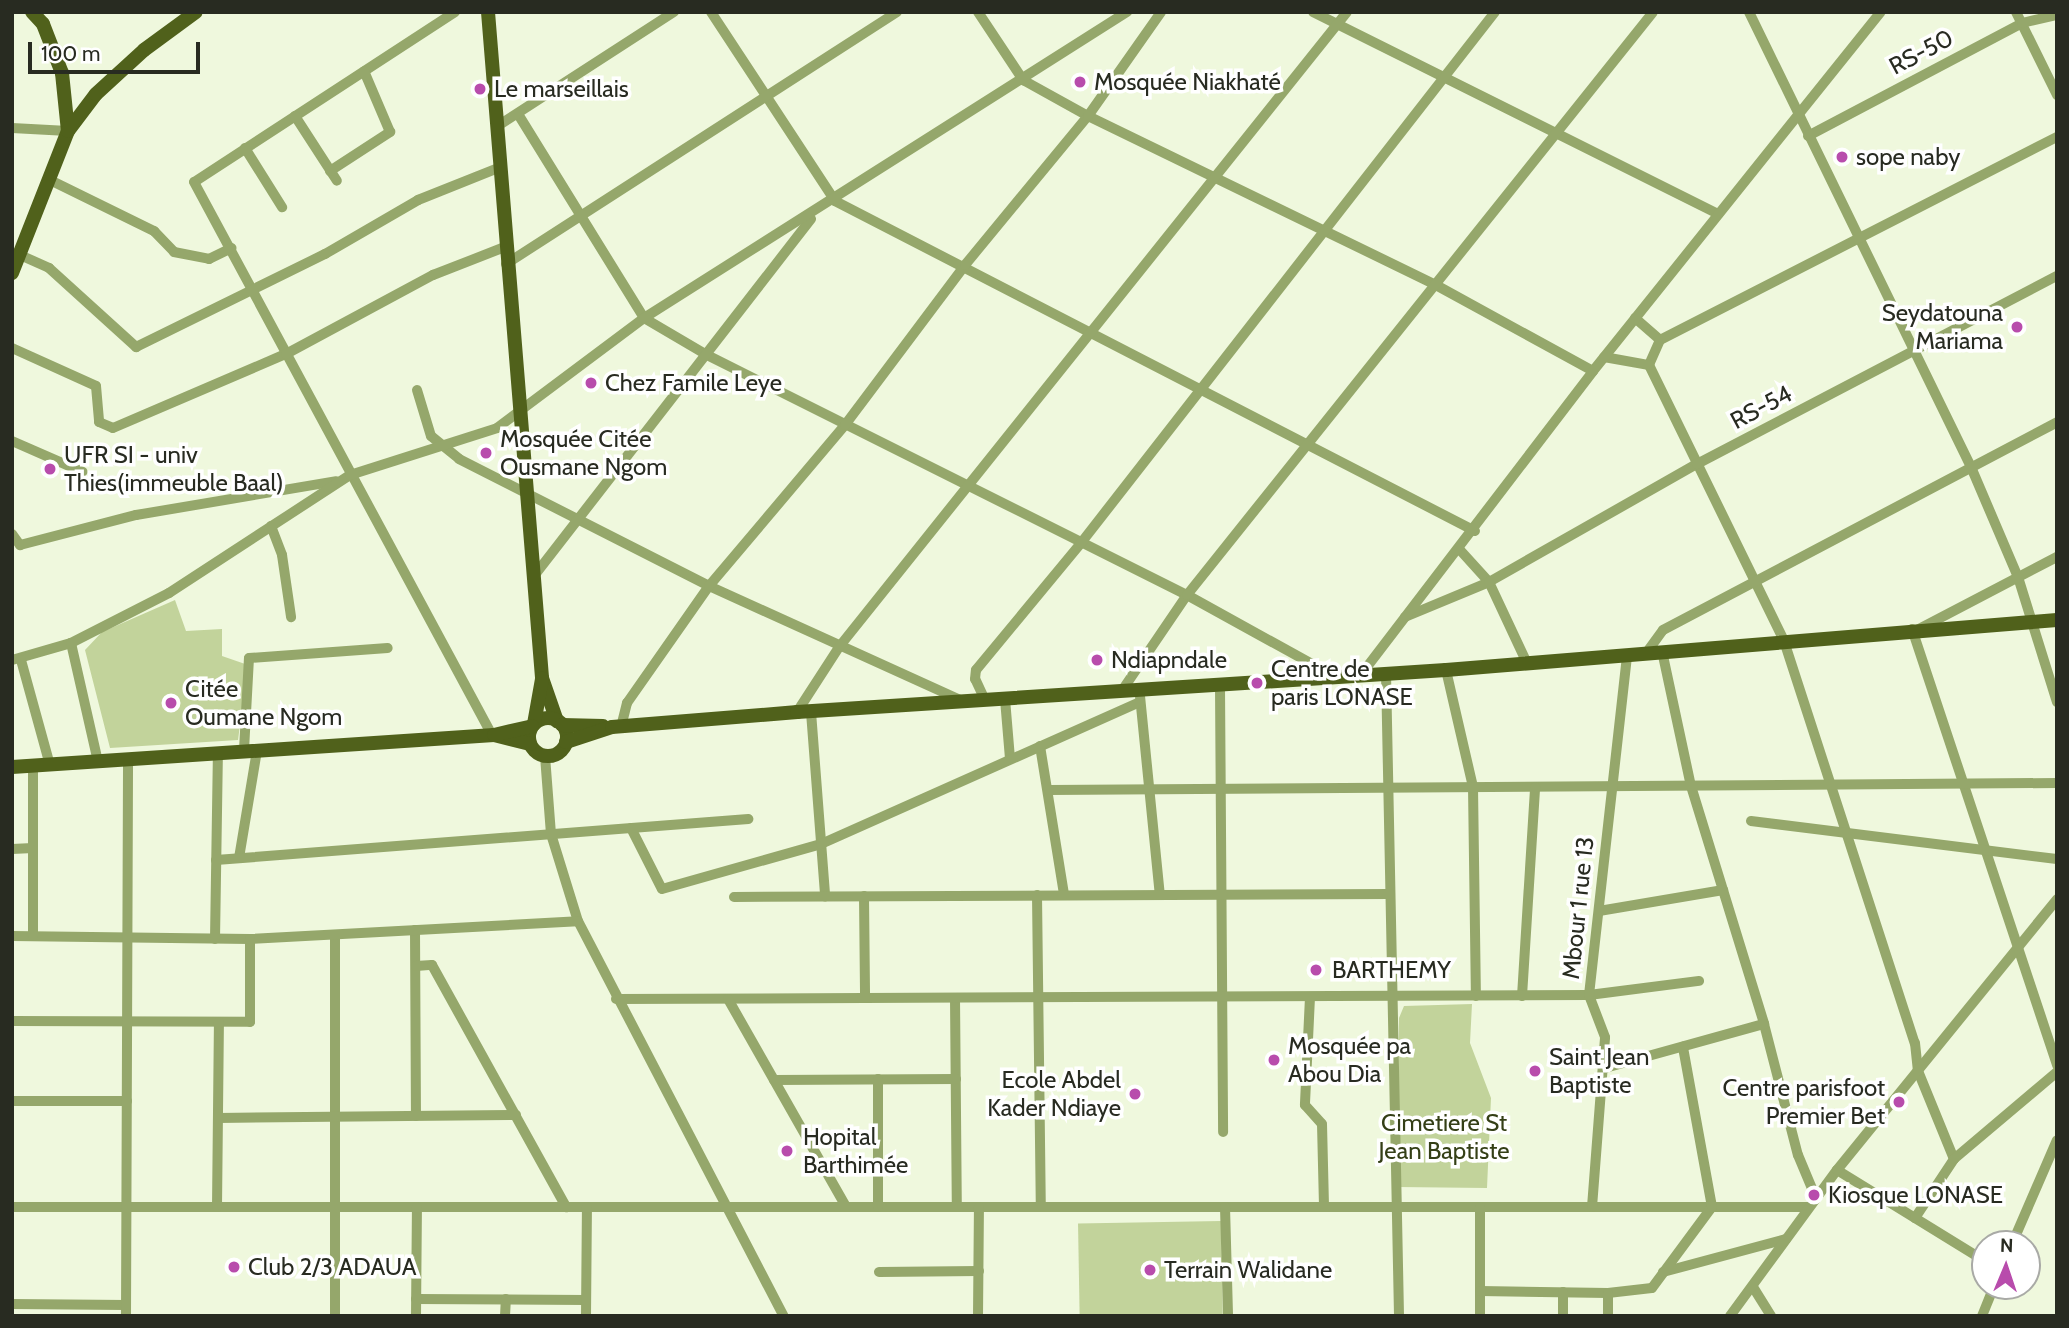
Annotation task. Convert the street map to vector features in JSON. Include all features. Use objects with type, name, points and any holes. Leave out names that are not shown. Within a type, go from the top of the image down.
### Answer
[{"type":"main road","points":[[32,12],[43,24],[62,73],[68,131]]},
{"type":"main road","points":[[12,273],[52,181],[68,131],[96,94],[144,50],[196,12]]},
{"type":"main road","points":[[488,12],[498,167],[542,678],[530,744]]},
{"type":"main road","points":[[12,767],[493,735],[559,722],[616,727],[1121,692],[1140,696],[1334,676],[1446,670],[1915,629],[2057,620]]},
{"type":"main road","points":[[542,678],[566,742]]},
{"type":"main road","points":[[493,735],[530,744],[545,755],[557,754],[566,742],[616,727]]},
{"type":"street","points":[[455,12],[194,182],[232,248],[346,477],[493,735]]},
{"type":"street","points":[[496,127],[674,12]]},
{"type":"street","points":[[711,12],[835,201],[965,265],[1475,531]]},
{"type":"street","points":[[506,264],[897,12]]},
{"type":"street","points":[[978,12],[1023,80],[1088,117],[1434,284],[1593,371]]},
{"type":"street","points":[[12,534],[20,545],[136,515],[346,477],[438,445],[488,432],[643,318],[835,201],[1127,12]]},
{"type":"street","points":[[616,727],[627,703],[709,586],[845,425],[965,265],[1088,117],[1161,12]]},
{"type":"street","points":[[1313,12],[1718,214]]},
{"type":"street","points":[[825,897],[804,712],[839,647],[972,485],[1211,177],[1347,12]]},
{"type":"street","points":[[985,701],[975,679],[976,670],[1081,543],[1495,12]]},
{"type":"street","points":[[1121,692],[1187,595],[1653,12]]},
{"type":"street","points":[[1749,12],[1857,239],[1971,467],[2018,577],[2057,702]]},
{"type":"street","points":[[1360,676],[1402,618],[1475,531],[1593,371],[1881,12]]},
{"type":"street","name":"RS-50","points":[[1808,136],[2019,18],[2057,15]]},
{"type":"street","points":[[2019,18],[2057,94]]},
{"type":"street","points":[[295,116],[333,176],[390,132],[364,71]]},
{"type":"street","points":[[518,114],[643,318],[707,355],[972,485],[1187,595],[1334,676]]},
{"type":"street","points":[[12,128],[68,131]]},
{"type":"street","points":[[1648,366],[1660,340],[2057,137]]},
{"type":"street","points":[[245,148],[282,207]]},
{"type":"street","points":[[20,255],[49,268],[136,346],[251,290],[418,200],[498,167]]},
{"type":"street","points":[[52,181],[154,231],[174,251],[209,259],[232,248]]},
{"type":"street","points":[[534,576],[581,520],[816,213]]},
{"type":"street","points":[[12,348],[96,386],[99,422],[113,428],[286,354],[433,275],[505,247]]},
{"type":"street","name":"RS-54","points":[[1402,618],[1489,582],[1697,464],[2057,275]]},
{"type":"street","points":[[1635,318],[1660,340]]},
{"type":"street","points":[[1604,358],[1648,366]]},
{"type":"street","points":[[1648,366],[1758,583],[1784,641],[1915,1043],[1918,1071],[1954,1159]]},
{"type":"street","points":[[417,390],[425,424],[438,445],[709,586],[964,702]]},
{"type":"street","points":[[1812,1202],[1797,1155],[1764,1024],[1691,786],[1654,652],[1663,630],[1758,583],[2057,422]]},
{"type":"street","points":[[12,441],[83,472]]},
{"type":"street","points":[[50,765],[17,660],[71,643],[169,593],[346,477]]},
{"type":"street","points":[[271,526],[282,555],[291,617]]},
{"type":"street","points":[[1460,550],[1489,582],[1527,663]]},
{"type":"street","points":[[2057,556],[1915,629],[2057,1066]]},
{"type":"street","points":[[71,643],[98,762]]},
{"type":"street","points":[[239,858],[251,750],[249,658],[388,648]]},
{"type":"street","name":"Mbour 1 rue 13","points":[[1592,1207],[1605,1068],[1605,1037],[1590,995],[1627,654]]},
{"type":"street","points":[[1446,670],[1473,787],[1476,996]]},
{"type":"street","points":[[1386,673],[1399,1316]]},
{"type":"street","points":[[1220,687],[1223,1132]]},
{"type":"street","points":[[631,828],[662,889],[821,844],[1040,746],[1140,696],[1160,895]]},
{"type":"street","points":[[1005,699],[1010,759]]},
{"type":"street","points":[[1040,746],[1065,895]]},
{"type":"street","points":[[215,939],[218,752]]},
{"type":"street","points":[[545,755],[551,834],[578,921],[724,1207],[784,1316]]},
{"type":"street","points":[[12,1304],[126,1310],[128,760]]},
{"type":"street","points":[[33,766],[33,936]]},
{"type":"street","points":[[1049,790],[2057,783]]},
{"type":"street","points":[[1522,996],[1535,787]]},
{"type":"street","points":[[216,860],[748,819]]},
{"type":"street","points":[[1751,821],[2057,859]]},
{"type":"street","points":[[12,849],[33,848]]},
{"type":"street","points":[[1599,911],[1723,890]]},
{"type":"street","points":[[734,897],[1390,894]]},
{"type":"street","points":[[1037,895],[1041,1207]]},
{"type":"street","points":[[864,896],[865,998]]},
{"type":"street","points":[[1730,1316],[1837,1170],[2057,899]]},
{"type":"street","points":[[12,936],[250,939],[578,921]]},
{"type":"street","points":[[415,930],[416,1116]]},
{"type":"street","points":[[335,934],[335,1316]]},
{"type":"street","points":[[12,1021],[250,1022],[250,939]]},
{"type":"street","points":[[416,966],[432,965],[566,1207]]},
{"type":"street","points":[[616,999],[1590,995],[1699,981]]},
{"type":"street","points":[[1310,997],[1305,1105],[1322,1124],[1324,1206]]},
{"type":"street","points":[[955,998],[957,1207]]},
{"type":"street","points":[[728,999],[846,1207]]},
{"type":"street","points":[[217,1207],[219,1022]]},
{"type":"street","points":[[1605,1068],[1764,1024]]},
{"type":"street","points":[[1480,1291],[1608,1293],[1649,1290],[1712,1207],[1683,1047]]},
{"type":"street","points":[[1915,1218],[1954,1159],[2057,1072]]},
{"type":"street","points":[[878,1079],[878,1207]]},
{"type":"street","points":[[774,1080],[956,1079]]},
{"type":"street","points":[[12,1101],[127,1101]]},
{"type":"street","points":[[218,1118],[516,1115]]},
{"type":"street","points":[[2017,1230],[2057,1140]]},
{"type":"street","points":[[1837,1170],[1971,1252]]},
{"type":"street","points":[[12,1207],[1712,1207],[1812,1202]]},
{"type":"street","points":[[416,1207],[416,1316]]},
{"type":"street","points":[[586,1316],[587,1207]]},
{"type":"street","points":[[978,1316],[979,1207]]},
{"type":"street","points":[[1225,1207],[1228,1316]]},
{"type":"street","points":[[1480,1207],[1480,1316]]},
{"type":"street","points":[[1663,1272],[1786,1239]]},
{"type":"street","points":[[879,1272],[979,1271]]},
{"type":"street","points":[[1753,1287],[1770,1316]]},
{"type":"street","points":[[1563,1292],[1563,1316]]},
{"type":"street","points":[[1608,1293],[1608,1316]]},
{"type":"street","points":[[416,1298],[586,1300]]},
{"type":"street","points":[[505,1316],[506,1299]]},
{"type":"green space","name":"Citée Oumane Ngom","points":[[175,600],[186,631],[222,629],[222,656],[248,665],[238,740],[110,748],[85,650],[102,632]]},
{"type":"green space","name":"Cimetiere St Jean Baptiste","points":[[1472,1004],[1470,1043],[1491,1098],[1487,1188],[1398,1187],[1399,1018],[1404,1006]]},
{"type":"green space","name":"Terrain Walidane","points":[[1221,1221],[1223,1316],[1080,1316],[1078,1223]]},
{"type":"place","name":"Mosquée Niakhaté","points":[[1080,82]]},
{"type":"place","name":"Le marseillais","points":[[480,89]]},
{"type":"place","name":"sope naby","points":[[1842,157]]},
{"type":"place","name":"Seydatouna Mariama","points":[[2017,327]]},
{"type":"place","name":"Chez Famile Leye","points":[[591,383]]},
{"type":"place","name":"Mosquée Citée Ousmane Ngom","points":[[486,453]]},
{"type":"place","name":"UFR SI - univ Thies(immeuble Baal)","points":[[50,469]]},
{"type":"place","name":"Ndiapndale","points":[[1097,660]]},
{"type":"place","name":"Centre de paris LONASE","points":[[1257,683]]},
{"type":"place","name":"Citée Oumane Ngom","points":[[171,703]]},
{"type":"place","name":"BARTHEMY","points":[[1316,970]]},
{"type":"place","name":"Mosquée pa Abou Dia","points":[[1274,1060]]},
{"type":"place","name":"Saint Jean Baptiste","points":[[1535,1071]]},
{"type":"place","name":"Ecole Abdel Kader Ndiaye","points":[[1135,1094]]},
{"type":"place","name":"Centre parisfoot Premier Bet","points":[[1899,1102]]},
{"type":"place","name":"Hopital Barthimée","points":[[787,1151]]},
{"type":"place","name":"Kiosque LONASE","points":[[1814,1195]]},
{"type":"place","name":"Club 2/3 ADAUA","points":[[234,1267]]},
{"type":"place","name":"Terrain Walidane","points":[[1150,1270]]}]
